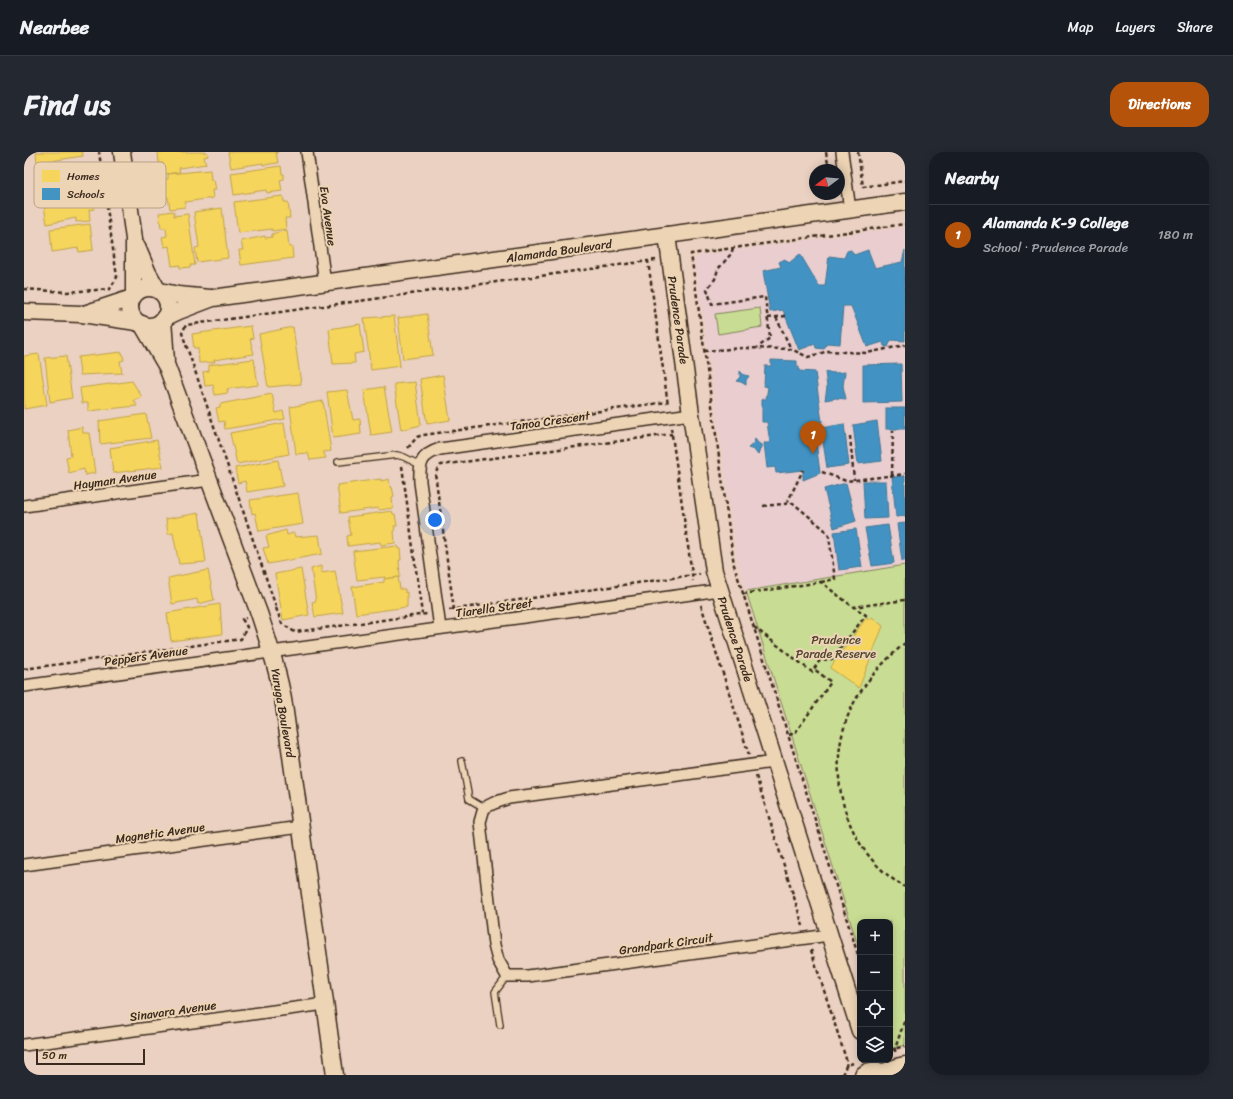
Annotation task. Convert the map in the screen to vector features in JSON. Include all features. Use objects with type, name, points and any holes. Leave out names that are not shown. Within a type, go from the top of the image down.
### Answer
[{"type":"street","points":[[122,152],[123,162]]},
{"type":"street","name":"Eva Avenue","points":[[307,152],[325,283]]},
{"type":"street","points":[[842,152],[850,210]]},
{"type":"street","name":"Alamanda Boulevard","points":[[159,290],[178,295],[213,298],[905,202]]},
{"type":"street","points":[[130,208],[134,239],[133,296],[130,308],[131,313],[140,323]]},
{"type":"street","name":"Prudence Parade","points":[[667,235],[714,571],[858,1027]]},
{"type":"street","points":[[24,312],[82,314],[153,325],[164,319],[168,307],[167,301],[148,273],[134,239]]},
{"type":"street","points":[[82,314],[133,296],[144,288],[159,290]]},
{"type":"street","name":"Alamanda Boulevard","points":[[164,319],[179,311],[213,298]]},
{"type":"street","name":"Yuruga Boulevard","points":[[164,319],[167,367]]},
{"type":"street","name":"Yuruga Boulevard","points":[[140,323],[167,367],[272,651],[282,690],[335,1075]]},
{"type":"street","name":"Tanoa Crescent","points":[[420,465],[425,457],[440,449],[691,414]]},
{"type":"street","points":[[420,465],[420,482],[440,628]]},
{"type":"street","name":"Hayman Avenue","points":[[24,506],[209,480]]},
{"type":"street","name":"Tiarella Street","points":[[272,651],[281,651],[720,590]]},
{"type":"street","name":"Peppers Avenue","points":[[24,686],[272,651]]},
{"type":"street","points":[[507,976],[498,960],[494,945],[480,822],[484,808],[509,798],[774,762]]},
{"type":"street","name":"Magnetic Avenue","points":[[24,865],[300,827]]},
{"type":"street","name":"Grandpark Circuit","points":[[507,976],[528,976],[829,934]]},
{"type":"street","name":"Sinavara Avenue","points":[[24,1045],[325,1004]]},
{"type":"street","points":[[861,1063],[862,1075],[870,1071],[889,1068]]},
{"type":"lane","points":[[338,462],[388,456],[404,457],[420,465]]},
{"type":"lane","points":[[462,761],[469,799],[484,808]]},
{"type":"lane","points":[[500,1025],[495,992],[507,976]]},
{"type":"path","points":[[99,152],[100,162]]},
{"type":"path","points":[[826,152],[828,164]]},
{"type":"path","points":[[858,152],[863,187],[905,180]]},
{"type":"path","points":[[24,289],[67,292],[110,289],[117,277],[107,208]]},
{"type":"path","points":[[858,955],[734,565],[691,254],[905,224]]},
{"type":"path","points":[[733,248],[731,254],[718,269],[715,278],[707,289],[712,304],[765,297],[770,338],[757,348]]},
{"type":"path","points":[[648,261],[186,324],[182,333],[282,624],[295,632],[678,578],[714,571],[734,565]]},
{"type":"path","points":[[768,318],[786,316]]},
{"type":"path","points":[[776,317],[791,349]]},
{"type":"path","points":[[704,351],[743,348],[791,349],[808,357],[828,351],[867,353],[905,344]]},
{"type":"path","points":[[422,614],[402,472],[404,457],[417,437],[422,435],[667,402]]},
{"type":"path","points":[[892,475],[893,430]]},
{"type":"path","points":[[454,610],[435,473],[441,465],[672,434]]},
{"type":"path","points":[[850,436],[854,480]]},
{"type":"path","points":[[787,503],[803,470]]},
{"type":"path","points":[[822,472],[846,481],[905,474]]},
{"type":"path","points":[[743,594],[835,579],[829,536],[824,529],[793,503],[763,506]]},
{"type":"path","points":[[754,626],[812,672],[820,660],[832,659],[866,614],[853,607],[821,582]]},
{"type":"path","points":[[853,607],[905,600]]},
{"type":"path","points":[[24,669],[241,639],[247,627],[242,619],[276,607]]},
{"type":"path","points":[[905,643],[880,665],[856,699],[844,728],[838,772],[846,815],[860,843],[879,867],[905,887]]},
{"type":"path","points":[[789,736],[795,733],[831,682],[814,668]]},
{"type":"path","points":[[889,1068],[896,1058],[895,1049],[905,1019]]},
{"type":"path","points":[[895,1049],[905,1046]]},
{"type":"shaded area","points":[[905,227],[905,565],[746,591],[737,560],[695,259],[700,255]]},
{"type":"green space","points":[[760,308],[762,327],[718,334],[715,314]]},
{"type":"green space","name":"Prudence Parade Reserve","points":[[905,565],[905,1045],[893,1048],[893,919],[857,919],[857,942],[746,591]]},
{"type":"building: Homes","points":[[36,152],[82,152],[83,156],[44,162],[37,162]]},
{"type":"building: Homes","points":[[158,152],[207,152],[208,156],[204,157],[206,164],[179,168],[180,172],[166,174],[166,162],[159,162]]},
{"type":"building: Homes","points":[[228,152],[276,152],[278,163],[263,165],[263,163],[231,168]]},
{"type":"building: Homes","points":[[281,166],[282,174],[284,174],[284,179],[280,180],[282,191],[267,193],[266,190],[234,195],[231,173]]},
{"type":"building: Homes","points":[[210,170],[211,180],[214,180],[216,190],[212,190],[213,198],[185,202],[185,207],[170,209],[168,197],[166,197],[166,179],[168,179],[168,174]]},
{"type":"building: Homes","points":[[283,196],[284,202],[288,202],[290,218],[285,218],[286,229],[238,233],[234,202]]},
{"type":"building: Homes","points":[[44,208],[94,208],[89,210],[90,221],[76,222],[76,218],[47,224]]},
{"type":"building: Homes","points":[[222,208],[228,258],[197,262],[195,248],[199,247],[194,212]]},
{"type":"building: Homes","points":[[174,211],[174,216],[188,214],[195,265],[190,265],[191,267],[180,268],[180,265],[172,266],[169,246],[164,247],[162,237],[167,236],[166,228],[161,228],[159,213]]},
{"type":"building: Homes","points":[[90,224],[93,250],[79,252],[78,248],[52,252],[50,229]]},
{"type":"building: Homes","points":[[287,230],[289,247],[292,247],[293,258],[241,265],[239,250],[243,250],[241,241],[265,236],[265,238],[272,237],[272,234]]},
{"type":"building: Homes","points":[[427,314],[433,355],[403,359],[398,318]]},
{"type":"building: Homes","points":[[394,316],[400,366],[371,370],[364,318]]},
{"type":"building: Homes","points":[[360,324],[364,352],[354,354],[355,363],[333,364],[329,329]]},
{"type":"building: Homes","points":[[251,326],[253,338],[250,339],[254,354],[214,360],[215,362],[199,363],[198,348],[194,348],[192,334]]},
{"type":"building: Homes","points":[[293,327],[301,384],[268,387],[259,334]]},
{"type":"building: Homes","points":[[122,352],[124,360],[120,361],[122,373],[80,375],[78,357]]},
{"type":"building: Homes","points":[[39,354],[47,405],[24,409],[24,356]]},
{"type":"building: Homes","points":[[66,356],[72,398],[50,402],[45,358]]},
{"type":"building: Homes","points":[[254,359],[258,385],[227,389],[228,393],[215,395],[213,385],[205,386],[203,372],[209,371],[209,365]]},
{"type":"building: Homes","points":[[443,375],[450,420],[427,424],[420,379]]},
{"type":"building: Homes","points":[[132,381],[142,397],[134,400],[137,406],[88,411],[88,403],[82,403],[80,388]]},
{"type":"building: Homes","points":[[415,382],[421,425],[401,430],[394,384]]},
{"type":"building: Homes","points":[[384,387],[392,432],[371,435],[364,390]]},
{"type":"building: Homes","points":[[347,390],[353,420],[360,419],[361,434],[333,438],[327,392]]},
{"type":"building: Homes","points":[[272,394],[276,413],[283,411],[285,419],[225,429],[224,421],[219,422],[216,408],[220,407],[220,404]]},
{"type":"building: Homes","points":[[323,401],[331,451],[323,452],[326,458],[310,460],[308,453],[296,454],[290,407]]},
{"type":"building: Homes","points":[[146,414],[151,438],[100,444],[99,421]]},
{"type":"building: Homes","points":[[284,423],[289,454],[237,464],[230,433]]},
{"type":"building: Homes","points":[[82,427],[83,433],[89,433],[95,473],[85,475],[84,469],[69,473],[66,457],[71,456],[68,430]]},
{"type":"building: Homes","points":[[157,440],[163,467],[113,473],[110,448]]},
{"type":"building: Homes","points":[[278,460],[283,486],[247,492],[245,481],[238,483],[235,468]]},
{"type":"building: Homes","points":[[381,479],[381,481],[389,479],[390,487],[392,487],[394,496],[392,497],[393,508],[379,510],[378,508],[341,513],[337,485]]},
{"type":"building: Homes","points":[[298,493],[303,524],[259,531],[255,513],[252,514],[250,500]]},
{"type":"building: Homes","points":[[392,511],[393,514],[395,514],[397,526],[394,526],[395,543],[381,545],[380,542],[348,546],[347,536],[351,535],[348,517]]},
{"type":"building: Homes","points":[[199,513],[206,562],[179,564],[173,533],[168,534],[166,519]]},
{"type":"building: Homes","points":[[286,530],[287,535],[294,533],[295,537],[319,535],[322,554],[268,564],[263,548],[269,547],[266,536]]},
{"type":"building: Homes","points":[[397,546],[398,549],[400,548],[400,577],[357,580],[353,551]]},
{"type":"building: Homes","points":[[321,566],[321,573],[335,571],[343,613],[315,617],[312,602],[316,601],[311,569]]},
{"type":"building: Homes","points":[[301,569],[309,615],[283,620],[275,574]]},
{"type":"building: Homes","points":[[208,570],[214,600],[198,604],[197,599],[172,604],[168,578]]},
{"type":"building: Homes","points":[[398,577],[400,589],[405,589],[405,593],[407,592],[407,607],[356,614],[352,587],[384,582],[384,579]]},
{"type":"building: Homes","points":[[220,604],[222,634],[171,641],[167,613]]},
{"type":"building: Homes","points":[[872,617],[883,626],[859,688],[830,668],[866,618],[869,620]]},
{"type":"building: Schools","points":[[851,250],[854,255],[868,250],[875,268],[902,262],[905,250],[905,341],[891,340],[888,347],[884,346],[883,342],[867,347],[851,306],[843,306],[840,344],[827,343],[824,349],[816,348],[815,344],[799,350],[783,310],[770,312],[763,271],[781,267],[779,262],[785,259],[789,263],[800,254],[819,286],[825,286],[829,256],[844,258],[847,251]]},
{"type":"building: Schools","points":[[771,360],[797,361],[799,371],[815,372],[822,422],[814,426],[820,473],[803,480],[803,470],[776,473],[775,467],[767,468],[764,443],[770,443],[767,422],[762,422],[762,399],[766,399],[768,387],[764,386],[765,366],[771,366]]},
{"type":"building: Schools","points":[[901,364],[902,402],[863,403],[863,365]]},
{"type":"building: Schools","points":[[740,371],[744,375],[749,376],[746,380],[746,385],[736,381],[740,377]]},
{"type":"building: Schools","points":[[825,372],[845,372],[843,386],[846,399],[836,398],[825,400],[827,387]]},
{"type":"building: Schools","points":[[886,408],[905,408],[905,429],[886,429]]},
{"type":"building: Schools","points":[[877,421],[882,461],[858,464],[853,425]]},
{"type":"building: Schools","points":[[844,424],[849,465],[827,468],[821,428]]},
{"type":"building: Schools","points":[[755,439],[763,446],[758,455],[754,450],[748,448],[753,444]]},
{"type":"building: Schools","points":[[905,476],[905,516],[896,517],[892,477]]},
{"type":"building: Schools","points":[[863,481],[886,481],[888,518],[865,519]]},
{"type":"building: Schools","points":[[846,483],[856,521],[834,528],[824,489]]},
{"type":"building: Schools","points":[[905,523],[905,561],[902,561],[897,524]]},
{"type":"building: Schools","points":[[888,525],[894,563],[872,566],[865,528]]},
{"type":"building: Schools","points":[[856,529],[862,567],[839,570],[834,532]]},
{"type":"place","name":"Alamanda K-9 College","points":[[813,454]]}]
